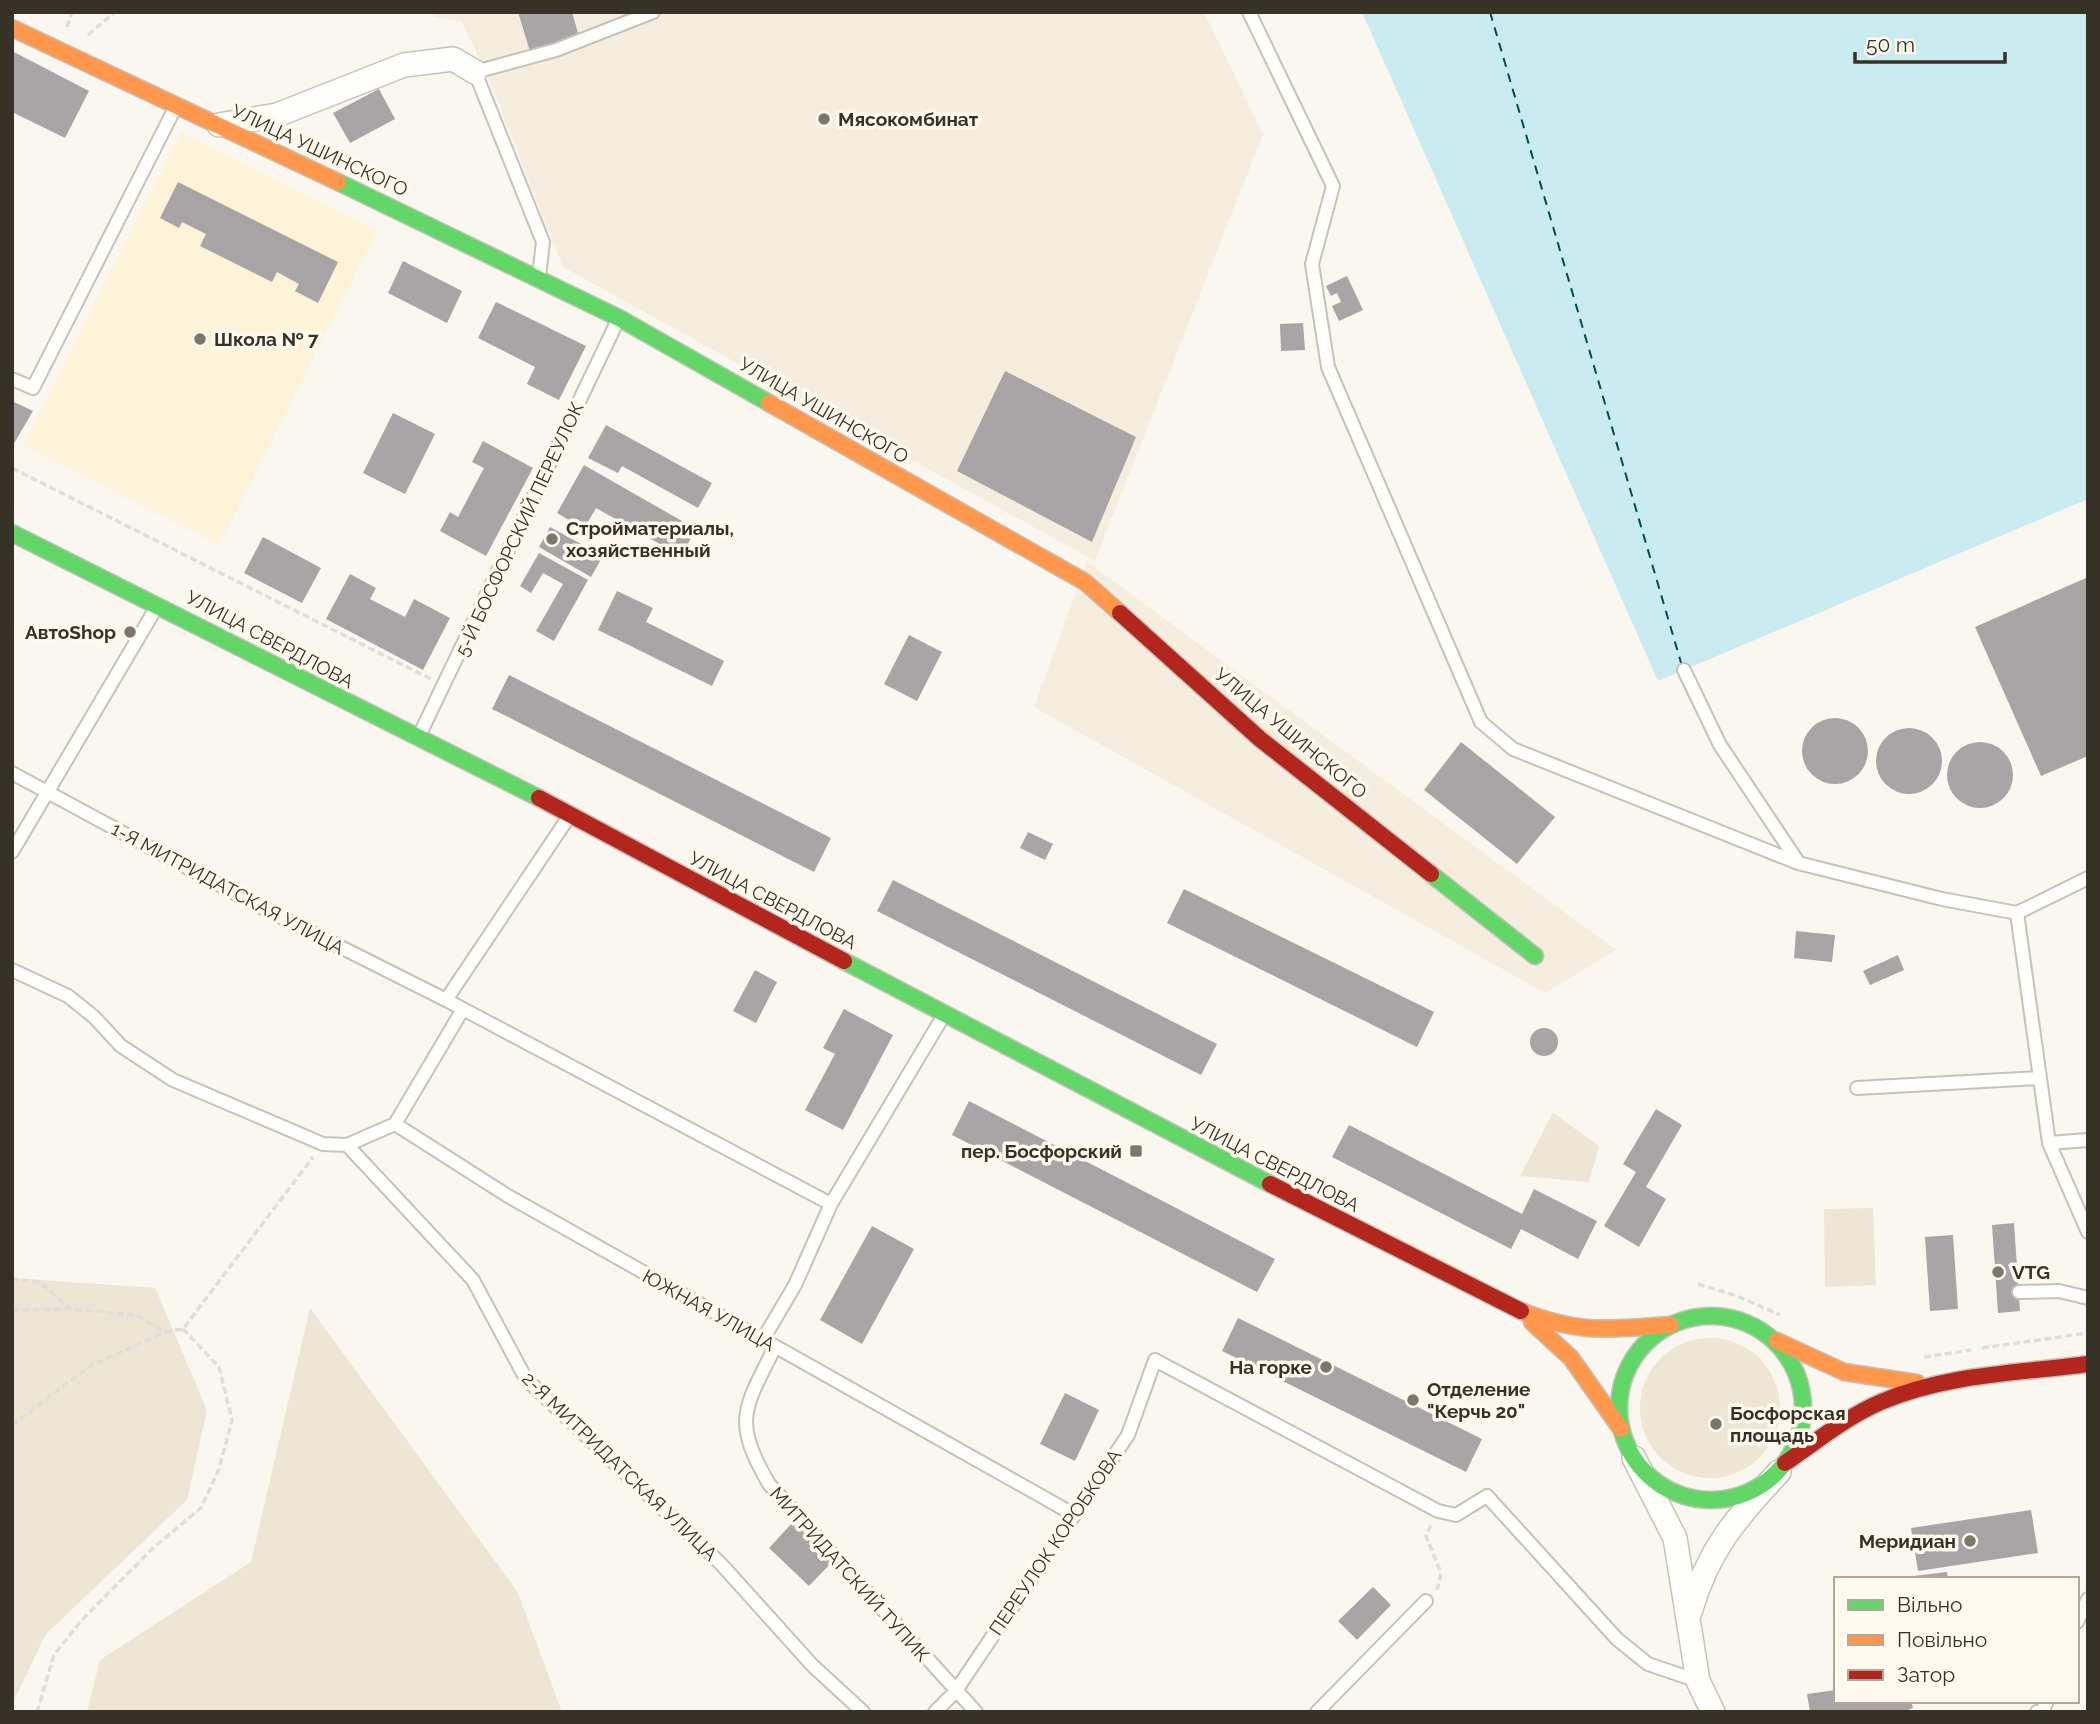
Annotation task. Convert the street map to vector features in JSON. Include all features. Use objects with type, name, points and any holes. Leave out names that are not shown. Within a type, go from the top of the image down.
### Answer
[{"type":"main road","name":"УЛИЦА УШИНСКОГО","points":[[12,28],[539,276],[619,318],[1085,582],[1260,739],[1535,957]]},
{"type":"main road","name":"УЛИЦА СВЕРДЛОВА","points":[[12,533],[158,604],[417,739],[570,814],[943,1015],[1332,1218],[1513,1308]]},
{"type":"main road","points":[[1513,1308],[1550,1323],[1587,1331],[1671,1325],[1701,1316],[1731,1318],[1764,1333],[1820,1365],[1845,1374],[1871,1381],[1944,1384]]},
{"type":"main road","points":[[1513,1308],[1565,1349],[1586,1372],[1621,1429],[1633,1458],[1653,1480],[1679,1494],[1708,1500],[1737,1497],[1758,1487],[1846,1421],[1883,1401],[1944,1384],[2088,1364]]},
{"type":"main road","points":[[1621,1429],[1619,1398],[1628,1368],[1646,1343],[1671,1325]]},
{"type":"main road","points":[[1764,1333],[1787,1356],[1798,1378],[1803,1407],[1799,1437],[1782,1467]]},
{"type":"street","points":[[219,125],[277,115],[404,65],[453,59],[475,72]]},
{"type":"street","points":[[1633,1458],[1675,1538],[1698,1681],[1713,1712]]},
{"type":"street","points":[[1688,1618],[1711,1554],[1743,1511],[1782,1467]]},
{"type":"lane","points":[[539,276],[543,242],[475,72],[556,50],[653,12]]},
{"type":"lane","points":[[1249,12],[1333,186],[1312,264],[1328,367],[1481,722],[1513,749],[1798,863],[1942,899],[2017,913],[2088,878]]},
{"type":"lane","points":[[12,379],[33,388],[176,106]]},
{"type":"lane","name":"5-Й БОСФОРСКИЙ ПЕРЕУЛОК","points":[[417,739],[445,686],[619,318]]},
{"type":"lane","points":[[12,852],[158,604]]},
{"type":"lane","points":[[1684,670],[1720,745],[1798,863]]},
{"type":"lane","name":"1-Я МИТРИДАТСКАЯ УЛИЦА","points":[[12,773],[253,903],[463,1009]]},
{"type":"lane","points":[[446,1000],[570,814]]},
{"type":"lane","points":[[2017,913],[2049,1143],[2088,1232]]},
{"type":"lane","points":[[12,970],[68,996],[94,1017],[121,1046],[173,1080],[323,1144],[347,1145],[395,1124],[463,1009],[831,1204]]},
{"type":"lane","points":[[762,1340],[796,1285],[831,1204],[943,1015]]},
{"type":"lane","points":[[1857,1088],[2040,1078]]},
{"type":"lane","name":"ЮЖНАЯ УЛИЦА","points":[[395,1124],[508,1196],[1073,1514]]},
{"type":"lane","points":[[2049,1143],[2088,1140]]},
{"type":"lane","name":"2-Я МИТРИДАТСКАЯ УЛИЦА","points":[[347,1145],[473,1280],[526,1379],[721,1564],[813,1666],[863,1712]]},
{"type":"lane","points":[[2019,1292],[2059,1292],[2088,1298]]},
{"type":"lane","name":"МИТРИДАТСКИЙ ТУПИК","points":[[775,1347],[746,1406],[743,1421],[751,1454],[769,1484],[955,1692],[976,1712]]},
{"type":"lane","name":"ПЕРЕУЛОК КОРОБКОВА","points":[[935,1712],[955,1692],[1128,1434],[1155,1360],[1438,1511]]},
{"type":"lane","points":[[1438,1511],[1456,1515],[1487,1496],[1617,1639],[1648,1664],[1698,1681]]},
{"type":"lane","points":[[2079,1618],[2088,1599]]},
{"type":"lane","points":[[1317,1712],[1426,1601]]},
{"type":"path","points":[[12,468],[445,686]]},
{"type":"path","points":[[12,1425],[92,1365],[165,1332],[183,1329],[323,1144]]},
{"type":"path","points":[[12,1279],[40,1282],[69,1308]]},
{"type":"path","points":[[12,1310],[69,1308],[136,1315],[165,1332]]},
{"type":"path","points":[[37,1712],[54,1655],[81,1620],[155,1547],[201,1508],[219,1469],[232,1420],[219,1367],[183,1329]]},
{"type":"path","points":[[1927,1356],[2088,1333]]},
{"type":"path","points":[[1426,1601],[1438,1589],[1441,1573],[1426,1536],[1438,1511]]},
{"type":"shaded area","points":[[433,12],[1204,12],[1263,134],[1095,561],[563,267],[486,71],[461,21],[434,17]]},
{"type":"shaded area","name":"Школа № 7","points":[[181,132],[377,231],[219,545],[23,446]]},
{"type":"shaded area","points":[[1087,562],[1616,950],[1545,993],[1034,707]]},
{"type":"shaded area","points":[[1553,1113],[1599,1146],[1589,1182],[1520,1176]]},
{"type":"shaded area","points":[[1873,1208],[1876,1285],[1825,1287],[1824,1209]]},
{"type":"shaded area","points":[[12,1278],[155,1288],[207,1410],[187,1500],[45,1635],[12,1705]]},
{"type":"shaded area","points":[[310,1308],[517,1591],[562,1712],[87,1712],[100,1660],[251,1562]]},
{"type":"shaded area","points":[[1710,1338],[1737,1343],[1760,1358],[1775,1381],[1780,1408],[1775,1435],[1760,1458],[1737,1473],[1710,1478],[1683,1473],[1660,1458],[1645,1435],[1640,1408],[1645,1381],[1660,1358],[1683,1343]]},
{"type":"water","points":[[1362,12],[2088,12],[2088,499],[1658,681]]},
{"type":"building","points":[[518,12],[572,12],[580,40],[531,55]]},
{"type":"building","points":[[12,51],[89,91],[65,138],[12,112]]},
{"type":"building","points":[[379,89],[395,119],[350,143],[333,113]]},
{"type":"building","points":[[178,182],[338,262],[318,303],[295,291],[299,284],[277,272],[272,282],[200,246],[206,234],[182,222],[179,228],[160,218]]},
{"type":"building","points":[[403,261],[462,291],[447,323],[388,293]]},
{"type":"building","points":[[1347,276],[1363,310],[1339,321],[1332,306],[1341,302],[1337,293],[1331,296],[1326,286]]},
{"type":"building","points":[[496,302],[586,346],[559,400],[527,384],[535,367],[478,338]]},
{"type":"building","points":[[1303,323],[1305,350],[1281,351],[1280,324]]},
{"type":"building","points":[[1005,371],[1136,437],[1092,542],[957,471]]},
{"type":"building","points":[[12,401],[33,411],[12,447]]},
{"type":"building","points":[[393,413],[435,434],[405,494],[363,473]]},
{"type":"building","points":[[606,425],[712,483],[698,508],[622,466],[618,473],[588,458]]},
{"type":"building","points":[[483,441],[533,468],[486,556],[440,531],[450,512],[458,517],[484,468],[472,462]]},
{"type":"building","points":[[584,465],[696,529],[681,556],[596,508],[584,529],[557,513]]},
{"type":"building","points":[[550,527],[603,556],[591,577],[539,547]]},
{"type":"building","points":[[263,537],[321,568],[302,603],[244,573]]},
{"type":"building","points":[[539,553],[588,580],[554,641],[536,631],[563,584],[543,573],[531,593],[520,586]]},
{"type":"building","points":[[350,574],[376,588],[370,599],[405,617],[414,599],[450,618],[423,670],[326,619]]},
{"type":"building","points":[[2088,577],[2088,756],[2041,776],[1975,627]]},
{"type":"building","points":[[617,591],[653,608],[646,622],[724,661],[712,686],[598,630]]},
{"type":"building","points":[[909,635],[942,652],[917,701],[884,684]]},
{"type":"building","points":[[509,675],[831,838],[814,872],[492,709]]},
{"type":"building","points":[[1835,718],[1848,721],[1858,728],[1865,738],[1868,751],[1865,764],[1858,774],[1848,781],[1835,784],[1822,781],[1812,774],[1805,764],[1802,751],[1805,738],[1812,728],[1822,721]]},
{"type":"building","points":[[1909,728],[1922,731],[1932,738],[1939,748],[1942,761],[1939,774],[1932,784],[1922,791],[1909,794],[1896,791],[1886,784],[1879,774],[1876,761],[1879,748],[1886,738],[1896,731]]},
{"type":"building","points":[[1461,742],[1555,817],[1517,864],[1424,790]]},
{"type":"building","points":[[1980,742],[1993,745],[2003,752],[2010,762],[2013,775],[2010,788],[2003,798],[1993,805],[1980,808],[1967,805],[1957,798],[1950,788],[1947,775],[1950,762],[1957,752],[1967,745]]},
{"type":"building","points":[[1028,832],[1053,844],[1045,860],[1020,848]]},
{"type":"building","points":[[893,880],[1217,1044],[1201,1075],[877,911]]},
{"type":"building","points":[[1184,889],[1434,1012],[1417,1047],[1167,923]]},
{"type":"building","points":[[1796,931],[1835,935],[1832,962],[1794,958]]},
{"type":"building","points":[[1898,955],[1904,970],[1870,985],[1863,971]]},
{"type":"building","points":[[755,970],[777,982],[756,1023],[733,1011]]},
{"type":"building","points":[[844,1009],[893,1035],[843,1130],[805,1110],[835,1054],[823,1048]]},
{"type":"building","points":[[1544,1028],[1554,1032],[1558,1042],[1554,1052],[1544,1056],[1534,1052],[1530,1042],[1534,1032]]},
{"type":"building","points":[[969,1101],[1275,1259],[1257,1292],[952,1135]]},
{"type":"building","points":[[1656,1109],[1682,1125],[1646,1187],[1666,1199],[1639,1247],[1604,1226],[1636,1172],[1623,1164]]},
{"type":"building","points":[[1349,1125],[1522,1214],[1534,1189],[1597,1221],[1578,1259],[1521,1229],[1511,1249],[1332,1157]]},
{"type":"building","points":[[2014,1223],[2020,1311],[1998,1313],[1992,1225]]},
{"type":"building","points":[[872,1226],[914,1249],[862,1344],[820,1320]]},
{"type":"building","points":[[1953,1235],[1958,1309],[1930,1311],[1925,1237]]},
{"type":"building","points":[[1238,1318],[1482,1439],[1466,1472],[1222,1351]]},
{"type":"building","points":[[1065,1393],[1099,1410],[1075,1461],[1040,1444]]},
{"type":"building","points":[[2031,1510],[2038,1553],[1918,1571],[1911,1528]]},
{"type":"building","points":[[793,1522],[834,1560],[809,1586],[769,1548]]},
{"type":"building","points":[[1947,1572],[1948,1577],[1905,1577]]},
{"type":"building","points":[[1373,1587],[1391,1605],[1357,1640],[1338,1621]]},
{"type":"building","points":[[1834,1690],[1834,1703],[1912,1703],[1913,1708],[1903,1712],[1810,1712],[1807,1694]]},
{"type":"ferry route","points":[[1490,12],[1682,666]]},
{"type":"traffic: fast","points":[[338,182],[619,318],[769,403]]},
{"type":"traffic: fast","points":[[12,533],[539,798]]},
{"type":"traffic: fast","points":[[1431,874],[1535,956]]},
{"type":"traffic: fast","points":[[844,961],[1270,1184]]},
{"type":"traffic: fast","points":[[1711,1316],[1746,1323],[1776,1343],[1796,1373],[1803,1408],[1796,1443],[1776,1473],[1746,1493],[1711,1500],[1676,1493],[1646,1473],[1626,1443],[1619,1408],[1626,1373],[1646,1343],[1676,1323],[1711,1316]]},
{"type":"traffic: slow","points":[[12,28],[338,182]]},
{"type":"traffic: slow","points":[[769,403],[1085,582],[1120,613]]},
{"type":"traffic: slow","points":[[1521,1311],[1578,1327],[1612,1329],[1671,1325]]},
{"type":"traffic: slow","points":[[1532,1322],[1571,1358],[1621,1429]]},
{"type":"traffic: slow","points":[[1777,1341],[1844,1372],[1917,1383]]},
{"type":"traffic: jam","points":[[1120,613],[1260,739],[1431,874]]},
{"type":"traffic: jam","points":[[539,798],[844,961]]},
{"type":"traffic: jam","points":[[1270,1184],[1521,1311]]},
{"type":"traffic: jam","points":[[1785,1463],[1856,1415],[1905,1393],[1957,1380],[2088,1364]]},
{"type":"place","name":"Мясокомбинат","points":[[824,119]]},
{"type":"place","name":"Школа № 7","points":[[200,339]]},
{"type":"place","name":"Стройматериалы, хозяйственный","points":[[552,539]]},
{"type":"place","name":"АвтоShop","points":[[130,632]]},
{"type":"place","name":"пер. Босфорский","points":[[1136,1151]]},
{"type":"place","name":"VTG","points":[[1998,1272]]},
{"type":"place","name":"На горке","points":[[1326,1367]]},
{"type":"place","name":"Отделение \"Керчь 20\"","points":[[1413,1400]]},
{"type":"place","name":"Босфорская площадь","points":[[1716,1424]]},
{"type":"place","name":"Меридиан","points":[[1970,1541]]}]
